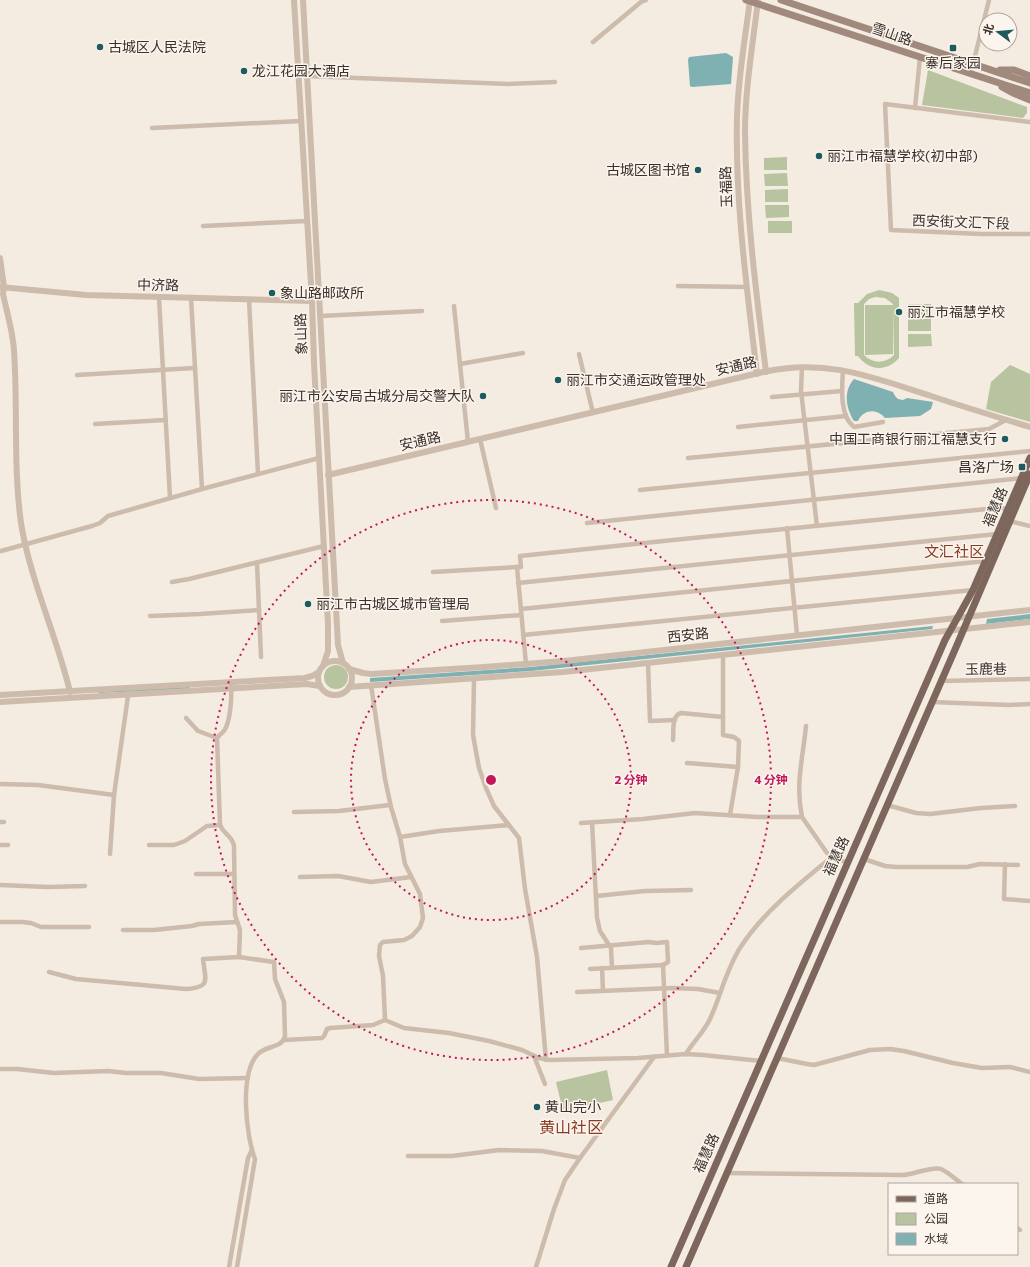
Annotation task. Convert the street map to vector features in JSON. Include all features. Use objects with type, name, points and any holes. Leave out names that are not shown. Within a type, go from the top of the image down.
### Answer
[{"type":"main road","name":"雪山路","points":[[748,0],[758,2],[1030,93]]},
{"type":"main road","name":"雪山路","points":[[781,0],[1030,83]]},
{"type":"main road","points":[[994,71],[1014,70],[1030,76]]},
{"type":"main road","points":[[991,80],[1013,93],[1030,100]]},
{"type":"main road","name":"福慧路","points":[[671,1267],[942,647],[973,590],[1030,458]]},
{"type":"main road","name":"福慧路","points":[[686,1267],[942,681],[1030,474]]},
{"type":"street","name":"象山路","points":[[294,0],[312,301],[329,647],[323,666]]},
{"type":"street","name":"象山路","points":[[303,0],[338,645],[343,663]]},
{"type":"street","points":[[593,42],[641,2],[646,0]]},
{"type":"street","name":"玉福路","points":[[748,0],[740,72],[737,132],[739,206],[757,374]]},
{"type":"street","points":[[973,64],[989,0]]},
{"type":"street","name":"玉福路","points":[[758,2],[749,73],[745,132],[749,228],[766,372]]},
{"type":"street","points":[[920,57],[914,108],[1030,122]]},
{"type":"street","points":[[307,76],[508,84],[555,82]]},
{"type":"street","name":"西安街文汇下段","points":[[914,108],[886,104],[891,230],[980,234],[1030,234]]},
{"type":"street","points":[[152,128],[302,121]]},
{"type":"street","points":[[203,226],[307,221]]},
{"type":"street","points":[[0,258],[1,288]]},
{"type":"street","points":[[0,278],[14,350],[17,487],[25,544],[70,692]]},
{"type":"street","points":[[678,286],[747,287]]},
{"type":"street","name":"中济路","points":[[1,288],[66,294],[159,298],[312,301]]},
{"type":"street","points":[[159,298],[170,498]]},
{"type":"street","points":[[191,298],[202,489]]},
{"type":"street","points":[[249,300],[258,474]]},
{"type":"street","points":[[454,306],[468,442]]},
{"type":"street","points":[[320,316],[422,311]]},
{"type":"street","points":[[460,364],[523,353]]},
{"type":"street","points":[[580,354],[593,412]]},
{"type":"street","points":[[802,367],[801,394],[817,526]]},
{"type":"street","name":"安通路","points":[[328,475],[782,368],[815,367],[843,370],[868,376],[1030,427]]},
{"type":"street","points":[[77,375],[194,368]]},
{"type":"street","points":[[843,370],[842,391],[848,422],[854,427],[883,422]]},
{"type":"street","points":[[772,397],[842,391]]},
{"type":"street","points":[[738,427],[846,416]]},
{"type":"street","points":[[95,424],[165,420]]},
{"type":"street","points":[[688,458],[989,429],[1006,420]]},
{"type":"street","points":[[480,439],[496,508]]},
{"type":"street","points":[[640,490],[1030,451]]},
{"type":"street","points":[[1,551],[92,526],[100,523],[108,516],[319,458]]},
{"type":"street","points":[[587,523],[1022,478]]},
{"type":"street","points":[[433,572],[521,567],[520,556],[787,528],[998,508],[1008,509]]},
{"type":"street","points":[[1009,522],[1030,526]]},
{"type":"street","points":[[787,528],[798,635]]},
{"type":"street","points":[[518,583],[997,534]]},
{"type":"street","points":[[172,582],[324,546]]},
{"type":"street","points":[[521,609],[986,561]]},
{"type":"street","points":[[257,563],[261,657]]},
{"type":"street","points":[[517,567],[526,664]]},
{"type":"street","points":[[523,636],[973,590]]},
{"type":"street","points":[[150,616],[259,610]]},
{"type":"street","name":"西安路","points":[[349,669],[372,674],[526,664],[1030,610]]},
{"type":"street","points":[[442,621],[521,615]]},
{"type":"street","name":"西安路","points":[[349,687],[565,672],[1030,622]]},
{"type":"street","points":[[723,654],[723,735],[736,737],[739,741],[738,767],[730,814]]},
{"type":"street","points":[[332,661],[343,663],[349,669],[352,676],[349,687],[343,693],[328,693],[320,686],[318,679],[319,672],[323,666],[332,661]]},
{"type":"street","points":[[648,662],[650,721],[675,720]]},
{"type":"street","points":[[0,696],[309,677],[319,672]]},
{"type":"street","points":[[474,679],[473,735],[479,768],[494,806],[519,838],[525,888],[537,957],[546,1060]]},
{"type":"street","name":"玉鹿巷","points":[[942,681],[1030,679]]},
{"type":"street","points":[[232,682],[229,719],[227,726],[217,738],[220,825],[223,831],[233,840],[235,915],[240,930],[239,957]]},
{"type":"street","points":[[0,702],[128,696],[306,684],[320,686]]},
{"type":"street","points":[[371,685],[390,805],[400,837],[405,864],[420,896],[423,918],[420,927],[408,938],[383,942],[380,945],[379,956],[383,976],[385,1020]]},
{"type":"street","points":[[110,854],[114,795],[128,696]]},
{"type":"street","points":[[932,702],[1009,706],[1030,704]]},
{"type":"street","points":[[673,740],[676,715],[680,713],[723,717]]},
{"type":"street","points":[[186,718],[198,731],[217,738]]},
{"type":"street","points":[[806,726],[800,763],[798,789],[802,817],[827,853],[847,863]]},
{"type":"street","points":[[687,763],[738,767]]},
{"type":"street","points":[[0,784],[38,785],[114,795]]},
{"type":"street","points":[[294,812],[339,810],[390,805]]},
{"type":"street","points":[[887,805],[916,813],[930,814],[1015,806]]},
{"type":"street","points":[[580,823],[643,819],[695,813],[730,814],[757,817],[802,817]]},
{"type":"street","points":[[592,822],[597,918],[600,932],[611,948],[612,968]]},
{"type":"street","points":[[149,845],[174,845],[184,841],[207,826],[220,825]]},
{"type":"street","points":[[400,837],[433,832],[509,825]]},
{"type":"street","points":[[0,845],[8,845]]},
{"type":"street","points":[[686,1054],[708,1023],[734,957],[752,932],[801,882],[833,856]]},
{"type":"street","points":[[864,859],[885,866],[967,867],[980,864],[1018,865]]},
{"type":"street","points":[[1005,864],[1004,899],[1030,900]]},
{"type":"street","points":[[196,874],[234,874]]},
{"type":"street","points":[[300,877],[338,876],[371,882],[411,876]]},
{"type":"street","points":[[0,885],[48,887],[85,886]]},
{"type":"street","points":[[596,896],[645,891],[691,890]]},
{"type":"street","points":[[0,922],[22,922],[42,927],[89,926]]},
{"type":"street","points":[[123,930],[154,930],[199,924],[237,922]]},
{"type":"street","points":[[581,948],[649,942],[667,942],[668,962],[663,965],[590,969]]},
{"type":"street","points":[[49,972],[76,979],[172,988],[193,988],[201,987],[205,982],[203,959],[239,957],[274,962],[275,979],[284,1002],[284,1040],[281,1044],[264,1050],[258,1054],[252,1065],[248,1078],[246,1116],[255,1159],[236,1267]]},
{"type":"street","points":[[663,965],[667,1055]]},
{"type":"street","points":[[602,968],[603,991]]},
{"type":"street","points":[[577,992],[665,988],[698,989],[720,993]]},
{"type":"street","points":[[284,1040],[322,1038],[327,1029],[330,1028],[373,1025],[385,1020],[404,1028],[449,1033],[489,1041],[522,1050],[546,1060],[638,1058],[667,1055],[703,1054],[761,1062]]},
{"type":"street","points":[[777,1058],[814,1065],[870,1050],[898,1050],[974,1067],[990,1068],[1010,1066],[1030,1072]]},
{"type":"street","points":[[534,1056],[545,1084]]},
{"type":"street","points":[[536,1267],[559,1194],[565,1180],[654,1057]]},
{"type":"street","points":[[0,1069],[17,1069],[54,1073],[108,1071],[126,1073],[162,1073],[199,1079],[248,1078]]},
{"type":"street","points":[[230,1267],[248,1158],[252,1150]]},
{"type":"street","points":[[408,1156],[452,1156],[499,1150],[542,1151],[580,1158]]},
{"type":"street","points":[[727,1173],[915,1174],[932,1168],[937,1168],[961,1183]]},
{"type":"green space","points":[[928,70],[1027,107],[1027,113],[1023,118],[922,105]]},
{"type":"green space","points":[[787,157],[787,170],[764,170],[764,158]]},
{"type":"green space","points":[[787,173],[788,186],[765,186],[764,174]]},
{"type":"green space","points":[[788,189],[788,202],[765,202],[765,190]]},
{"type":"green space","points":[[765,205],[789,205],[789,217],[766,218]]},
{"type":"green space","points":[[768,221],[792,221],[792,233],[768,233]]},
{"type":"green space","points":[[879,290],[892,293],[899,298],[899,358],[889,366],[878,368],[873,367],[867,365],[858,356],[855,356],[854,303],[858,303],[867,294]],"holes":[[[875,297],[885,298],[893,304],[894,355],[887,360],[879,362],[871,360],[864,355],[864,304],[869,299]]]},
{"type":"green space","points":[[908,304],[931,304],[931,315],[908,316]]},
{"type":"green space","points":[[865,305],[893,305],[893,354],[865,355]]},
{"type":"green space","points":[[931,318],[931,331],[908,331],[908,319]]},
{"type":"green space","points":[[908,334],[931,334],[932,346],[908,347]]},
{"type":"green space","points":[[1010,365],[1030,374],[1030,422],[986,409],[991,382]]},
{"type":"green space","points":[[336,665],[345,668],[348,677],[345,686],[336,689],[327,686],[324,677],[327,668]]},
{"type":"green space","points":[[607,1070],[613,1100],[563,1111],[556,1082]]},
{"type":"water","points":[[726,53],[733,57],[731,84],[690,86],[689,57]]},
{"type":"water","points":[[854,379],[893,392],[898,399],[903,400],[907,398],[933,402],[931,409],[920,416],[885,418],[874,411],[870,411],[863,414],[858,421],[854,421],[849,411],[847,394],[848,389]]},
{"type":"water","points":[[1030,614],[1030,619],[986,624],[987,619]]},
{"type":"water","points":[[933,626],[932,629],[531,671],[370,682],[370,678],[531,667]]},
{"type":"waterway","points":[[99,692],[189,688]]},
{"type":"place","name":"古城区人民法院","points":[[100,47]]},
{"type":"place","name":"寨后家园","points":[[953,48]]},
{"type":"place","name":"龙江花园大酒店","points":[[244,71]]},
{"type":"place","name":"丽江市福慧学校(初中部)","points":[[819,156]]},
{"type":"place","name":"古城区图书馆","points":[[698,170]]},
{"type":"place","name":"象山路邮政所","points":[[272,293]]},
{"type":"place","name":"丽江市福慧学校","points":[[899,312]]},
{"type":"place","name":"丽江市交通运政管理处","points":[[558,380]]},
{"type":"place","name":"丽江市公安局古城分局交警大队","points":[[483,396]]},
{"type":"place","name":"中国工商银行丽江福慧支行","points":[[1005,439]]},
{"type":"place","name":"昌洛广场","points":[[1022,467]]},
{"type":"place","name":"丽江市古城区城市管理局","points":[[308,604]]},
{"type":"place","name":"黄山完小","points":[[537,1107]]},
{"type":"district","name":"文汇社区","points":[[954,552]]},
{"type":"district","name":"黄山社区","points":[[571,1127]]}]
